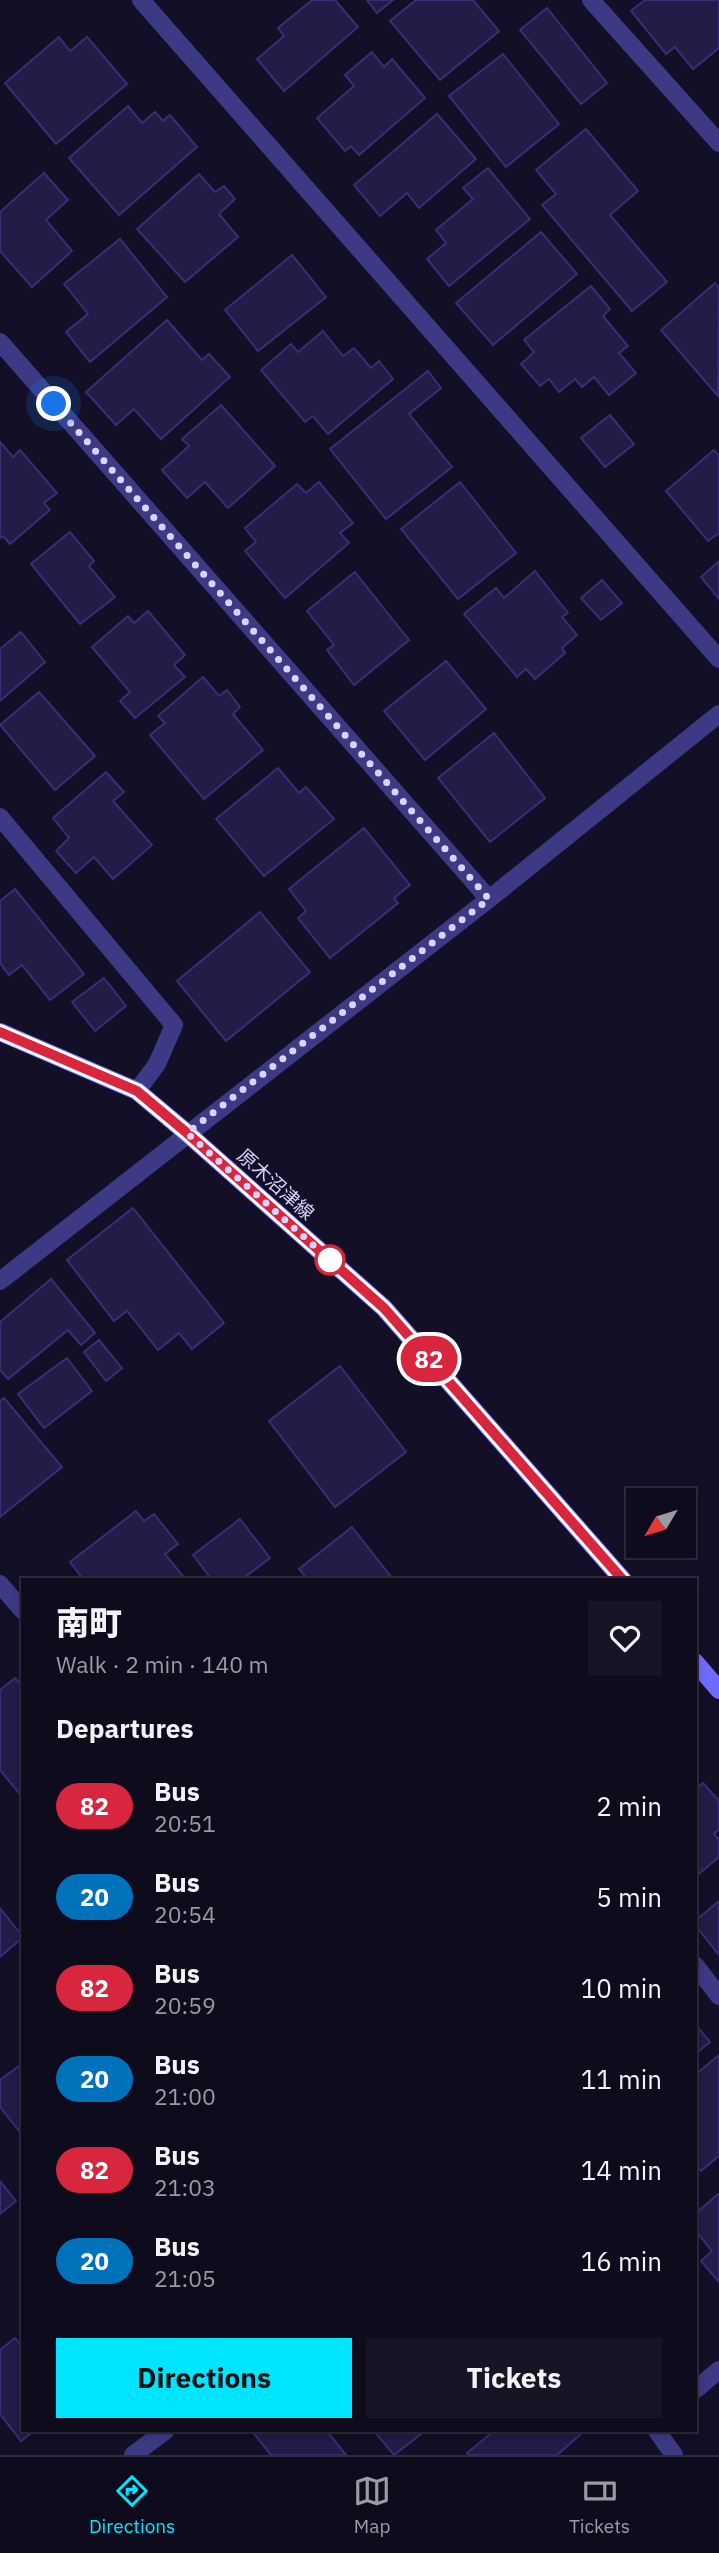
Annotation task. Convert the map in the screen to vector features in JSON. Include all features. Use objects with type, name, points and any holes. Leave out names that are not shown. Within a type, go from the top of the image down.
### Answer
[{"type":"main road","name":"原木沼津線","points":[[0,1032],[137,1091],[187,1133],[384,1308],[621,1578]]},
{"type":"main road","points":[[697,1664],[719,1690]]},
{"type":"street","points":[[141,0],[719,659]]},
{"type":"street","points":[[591,0],[719,143]]},
{"type":"street","points":[[0,342],[489,899]]},
{"type":"street","points":[[0,1281],[489,899],[719,714]]},
{"type":"street","points":[[0,817],[174,1026],[157,1064],[137,1091]]},
{"type":"street","points":[[0,1584],[21,1609]]},
{"type":"street","points":[[697,1968],[719,1996]]},
{"type":"street","points":[[697,2388],[719,2370]]},
{"type":"street","points":[[133,2455],[164,2432]]},
{"type":"street","points":[[658,2432],[674,2455]]},
{"type":"building","points":[[312,0],[335,0],[358,27],[284,91],[257,59],[284,36],[278,28]]},
{"type":"building","points":[[367,0],[393,0],[377,13]]},
{"type":"building","points":[[416,0],[473,0],[499,31],[440,80],[390,21]]},
{"type":"building","points":[[645,0],[719,0],[719,48],[693,69],[675,47],[666,54],[631,11]]},
{"type":"building","points":[[547,8],[607,83],[581,104],[520,30]]},
{"type":"building","points":[[59,37],[70,51],[87,37],[127,84],[56,144],[5,83]]},
{"type":"building","points":[[372,52],[384,67],[392,59],[425,98],[359,155],[351,146],[345,151],[317,118],[354,86],[345,75]]},
{"type":"building","points":[[503,54],[559,124],[506,167],[449,96]]},
{"type":"building","points":[[128,106],[142,123],[155,112],[163,121],[170,115],[197,147],[119,215],[69,158]]},
{"type":"building","points":[[437,114],[476,159],[419,208],[407,193],[380,216],[354,185]]},
{"type":"building","points":[[586,129],[638,191],[610,215],[667,282],[632,311],[542,205],[556,194],[536,170]]},
{"type":"building","points":[[488,168],[530,219],[449,286],[427,259],[446,243],[436,230],[473,199],[463,188]]},
{"type":"building","points":[[44,173],[68,200],[46,220],[72,251],[32,287],[0,251],[0,212]]},
{"type":"building","points":[[199,174],[215,192],[224,186],[235,199],[219,214],[238,237],[185,282],[137,229]]},
{"type":"building","points":[[541,232],[577,274],[493,345],[456,303]]},
{"type":"building","points":[[120,239],[167,297],[90,362],[66,332],[88,314],[64,284]]},
{"type":"building","points":[[292,255],[326,297],[258,351],[225,310]]},
{"type":"building","points":[[715,283],[719,288],[718,396],[661,330]]},
{"type":"building","points":[[591,286],[610,309],[603,316],[628,346],[619,353],[636,373],[609,395],[594,377],[582,387],[575,379],[559,392],[549,379],[540,386],[521,364],[534,352],[524,340]]},
{"type":"building","points":[[167,320],[202,360],[209,354],[230,377],[161,439],[134,409],[116,425],[86,392]]},
{"type":"building","points":[[323,331],[343,356],[354,348],[371,368],[379,361],[393,379],[328,434],[313,416],[305,422],[261,370],[291,344],[298,352]]},
{"type":"building","points":[[428,371],[441,388],[409,414],[452,467],[386,519],[330,449]]},
{"type":"building","points":[[221,405],[275,466],[228,508],[205,482],[187,498],[162,470],[189,446],[182,439]]},
{"type":"building","points":[[610,415],[634,444],[605,467],[581,438]]},
{"type":"building","points":[[0,442],[13,457],[20,450],[57,493],[44,503],[50,510],[10,544],[3,536],[0,538]]},
{"type":"building","points":[[714,450],[719,456],[719,533],[708,541],[666,491]]},
{"type":"building","points":[[319,482],[353,523],[340,533],[349,543],[285,598],[245,551],[256,542],[245,528],[297,484],[306,493]]},
{"type":"building","points":[[460,482],[516,553],[458,599],[401,529]]},
{"type":"building","points":[[70,532],[94,561],[89,566],[115,597],[80,624],[31,564]]},
{"type":"building","points":[[719,561],[719,599],[701,577]]},
{"type":"building","points":[[535,571],[568,613],[562,617],[577,635],[562,648],[565,653],[535,679],[526,669],[517,677],[464,614],[496,588],[504,598]]},
{"type":"building","points":[[355,572],[409,640],[354,685],[327,650],[334,645],[307,611]]},
{"type":"building","points":[[602,580],[622,603],[601,620],[581,598]]},
{"type":"building","points":[[148,611],[185,655],[174,665],[185,677],[135,718],[120,701],[130,692],[92,647],[128,616],[134,623]]},
{"type":"building","points":[[21,632],[45,662],[0,701],[0,649]]},
{"type":"building","points":[[446,661],[486,709],[425,760],[384,711]]},
{"type":"building","points":[[203,677],[219,696],[227,690],[240,707],[233,714],[263,750],[204,799],[150,735],[165,723],[158,716]]},
{"type":"building","points":[[39,692],[95,756],[55,790],[0,725]]},
{"type":"building","points":[[494,733],[545,798],[490,842],[438,778]]},
{"type":"building","points":[[278,768],[299,793],[306,787],[334,819],[264,876],[216,819]]},
{"type":"building","points":[[106,772],[124,792],[113,801],[152,845],[113,879],[94,857],[76,873],[56,851],[69,838],[53,818]]},
{"type":"building","points":[[364,828],[410,885],[394,898],[398,903],[330,958],[298,918],[306,911],[289,889]]},
{"type":"building","points":[[15,889],[84,974],[50,1000],[22,965],[9,975],[0,963],[0,901]]},
{"type":"building","points":[[260,912],[310,972],[226,1041],[177,981]]},
{"type":"building","points":[[104,978],[126,1006],[95,1031],[72,1002]]},
{"type":"building","points":[[133,1208],[224,1323],[192,1349],[179,1333],[158,1350],[127,1311],[114,1321],[67,1260]]},
{"type":"building","points":[[51,1279],[95,1333],[81,1345],[68,1330],[8,1379],[0,1370],[0,1322]]},
{"type":"building","points":[[99,1340],[122,1368],[106,1381],[84,1352]]},
{"type":"building","points":[[67,1358],[92,1391],[44,1428],[18,1394]]},
{"type":"building","points":[[340,1366],[406,1452],[335,1507],[269,1421]]},
{"type":"building","points":[[4,1398],[62,1467],[0,1517],[0,1401]]},
{"type":"building","points":[[136,1511],[144,1521],[154,1514],[178,1544],[165,1554],[184,1578],[82,1578],[70,1562]]},
{"type":"building","points":[[240,1519],[270,1558],[244,1578],[210,1578],[193,1555]]},
{"type":"building","points":[[352,1527],[392,1578],[306,1578],[299,1569]]},
{"type":"building","points":[[15,1678],[21,1685],[21,1796],[0,1770],[0,1690]]},
{"type":"building","points":[[703,1783],[719,1801],[719,1829],[714,1834],[719,1840],[719,1857],[697,1875],[697,1788]]},
{"type":"building","points":[[719,1901],[719,1955],[697,1928],[697,1919]]},
{"type":"building","points":[[0,1908],[21,1934],[21,1939],[0,1957]]},
{"type":"building","points":[[697,2026],[710,2042],[697,2052]]},
{"type":"building","points":[[719,2055],[719,2156],[701,2171],[697,2166],[697,2073]]},
{"type":"building","points":[[21,2064],[21,2133],[0,2107],[0,2080]]},
{"type":"building","points":[[0,2181],[16,2201],[0,2214]]},
{"type":"building","points":[[719,2195],[719,2282],[701,2261],[712,2251],[697,2232],[697,2212]]},
{"type":"building","points":[[15,2338],[21,2346],[21,2432],[33,2432],[21,2441],[0,2414],[0,2350]]},
{"type":"building","points":[[253,2432],[328,2432],[346,2455],[271,2455]]},
{"type":"building","points":[[375,2432],[424,2432],[394,2455]]},
{"type":"building","points":[[493,2432],[577,2432],[580,2435],[557,2455],[467,2453]]},
{"type":"bus line","name":"82","points":[[0,1032],[137,1091],[187,1133],[384,1308],[621,1578]]},
{"type":"route","points":[[54,404],[489,899],[187,1133],[330,1260]]}]
